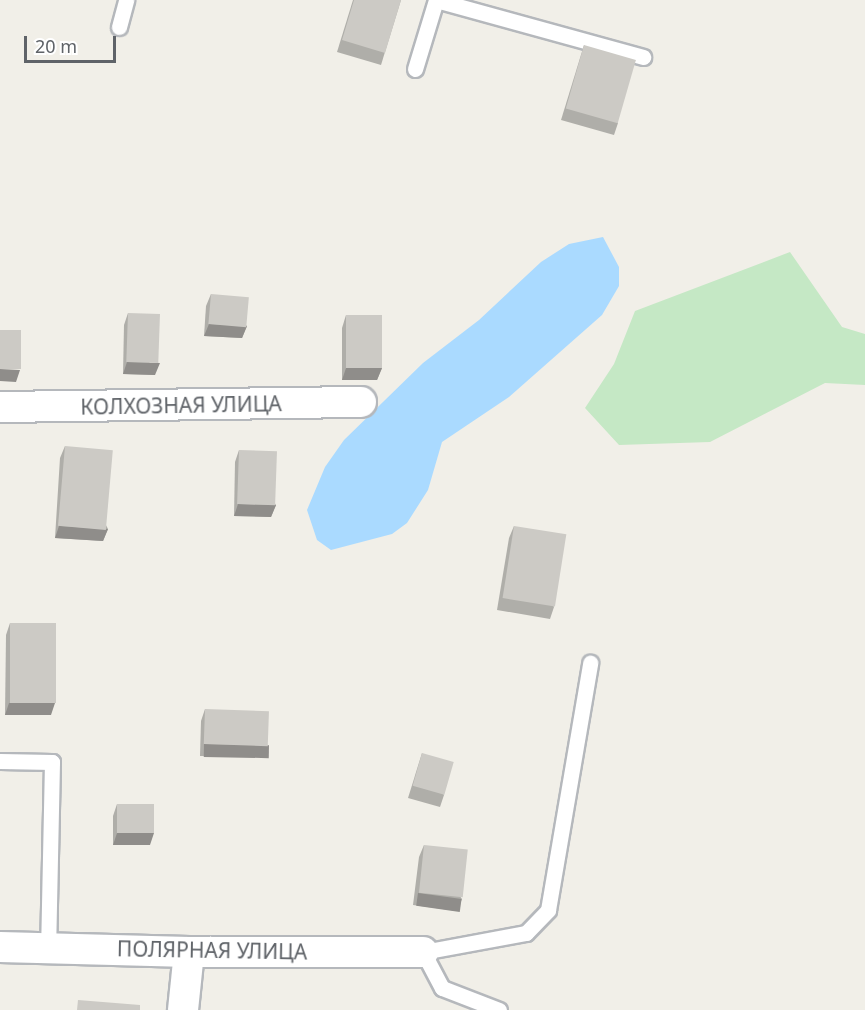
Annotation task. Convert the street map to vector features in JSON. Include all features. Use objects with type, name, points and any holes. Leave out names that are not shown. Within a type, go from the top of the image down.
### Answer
[{"type":"street","name":"КОЛХОЗНАЯ УЛИЦА","points":[[0,407],[361,402]]},
{"type":"street","name":"ПОЛЯРНАЯ УЛИЦА","points":[[0,946],[189,952],[423,952]]},
{"type":"street","points":[[183,1010],[189,952]]},
{"type":"lane","points":[[119,27],[126,0]]},
{"type":"lane","points":[[415,69],[436,0],[643,57]]},
{"type":"lane","points":[[499,1010],[442,988],[423,952],[526,933],[548,910],[590,663]]},
{"type":"lane","points":[[0,761],[52,762],[48,946]]},
{"type":"green space","points":[[790,252],[842,327],[865,334],[865,385],[825,383],[710,442],[619,445],[585,408],[614,364],[635,311]]},
{"type":"water","points":[[603,237],[619,267],[619,286],[602,315],[509,397],[442,442],[428,490],[407,523],[392,534],[331,550],[317,540],[307,510],[325,467],[344,440],[423,363],[479,320],[541,262],[569,244]]},
{"type":"building","points":[[354,0],[401,0],[385,53],[342,40]]},
{"type":"building","points":[[584,45],[636,60],[618,123],[566,108]]},
{"type":"building","points":[[211,294],[249,297],[246,327],[208,324]]},
{"type":"building","points":[[128,313],[160,314],[158,363],[126,362]]},
{"type":"building","points":[[346,315],[382,315],[382,368],[346,368]]},
{"type":"building","points":[[0,330],[21,330],[21,369],[0,369]]},
{"type":"building","points":[[65,446],[113,450],[106,530],[58,526]]},
{"type":"building","points":[[239,450],[277,451],[275,505],[237,504]]},
{"type":"building","points":[[514,526],[566,534],[555,606],[503,598]]},
{"type":"building","points":[[10,623],[56,623],[56,703],[10,703]]},
{"type":"building","points":[[205,709],[269,711],[268,746],[204,744]]},
{"type":"building","points":[[422,753],[454,762],[444,795],[413,786]]},
{"type":"building","points":[[117,804],[154,804],[154,833],[117,833]]},
{"type":"building","points":[[424,845],[468,850],[463,897],[419,893]]},
{"type":"building","points":[[78,1000],[140,1005],[140,1010],[77,1010]]}]
